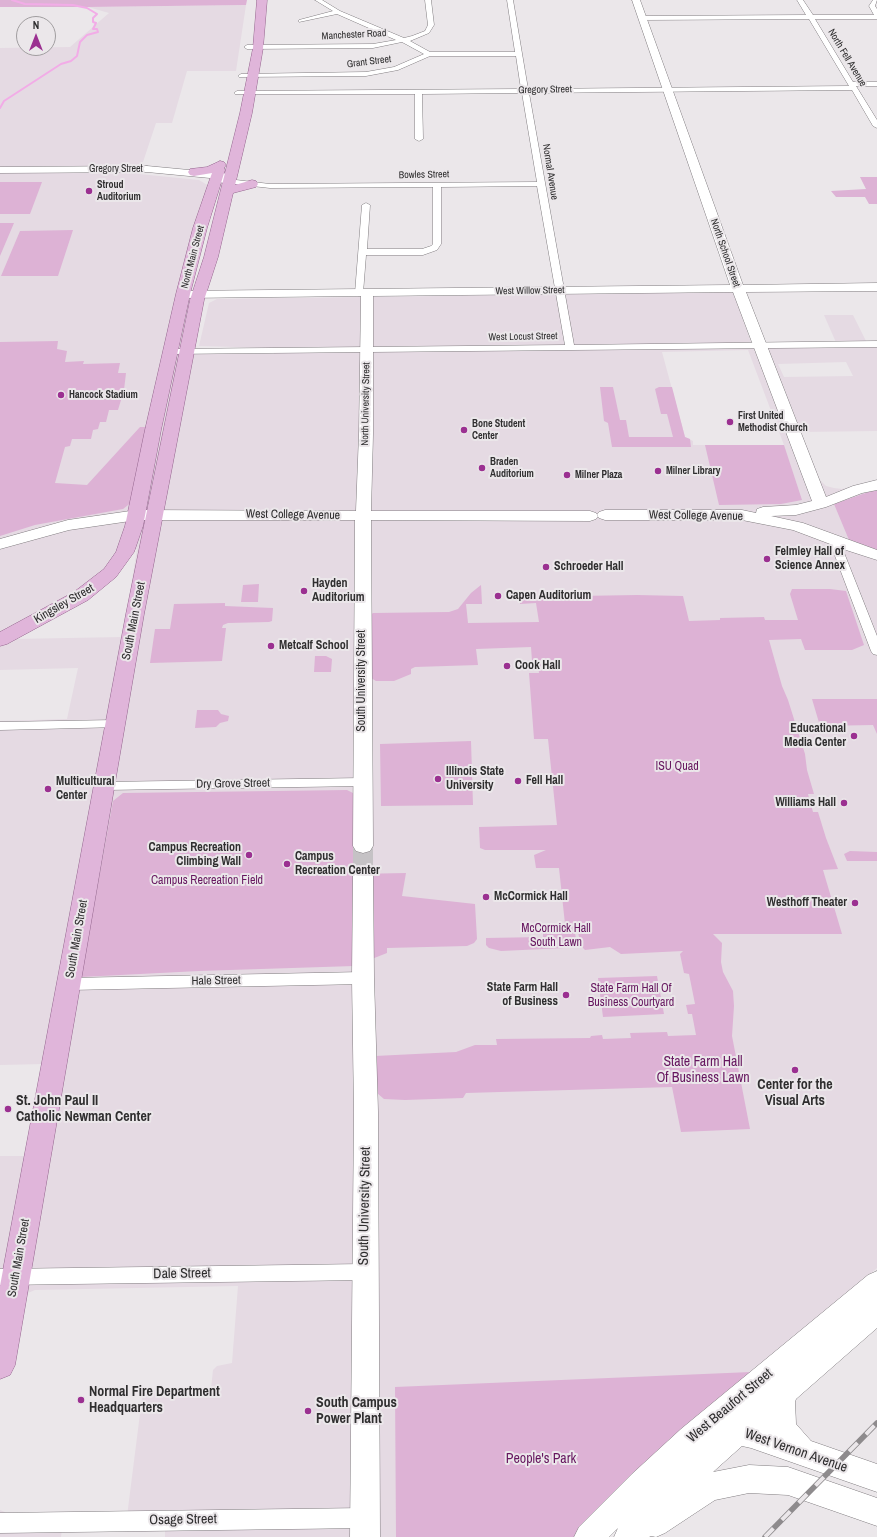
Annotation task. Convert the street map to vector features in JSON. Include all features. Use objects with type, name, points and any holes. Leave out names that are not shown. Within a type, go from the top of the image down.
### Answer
[{"type":"main road","name":"North Main Street","points":[[236,97],[247,76],[262,0]]},
{"type":"main road","name":"North Main Street","points":[[248,35],[252,47]]},
{"type":"main road","name":"North Main Street","points":[[155,514],[198,294],[211,258],[250,93],[247,76]]},
{"type":"main road","points":[[197,175],[210,170],[218,172]]},
{"type":"main road","name":"North Main Street","points":[[137,515],[152,430],[162,392],[183,294],[200,228],[218,172]]},
{"type":"main road","points":[[197,175],[218,172]]},
{"type":"main road","points":[[230,180],[250,181]]},
{"type":"main road","points":[[230,180],[250,181]]},
{"type":"main road","name":"South Main Street","points":[[0,1365],[8,1277],[69,984],[135,614],[155,514]]},
{"type":"main road","name":"Kingsley Street","points":[[0,640],[81,596],[110,573],[125,552],[137,515]]},
{"type":"street","points":[[318,0],[338,12],[404,40],[430,54]]},
{"type":"street","name":"Manchester Road","points":[[252,47],[368,47],[404,40],[422,35],[429,30],[432,22],[428,0]]},
{"type":"street","name":"Normal Avenue","points":[[510,0],[570,348]]},
{"type":"street","name":"North School Street","points":[[636,0],[738,289],[820,504]]},
{"type":"street","name":"North Fell Avenue","points":[[800,0],[877,126]]},
{"type":"street","points":[[642,18],[811,18],[877,16],[872,6],[876,0]]},
{"type":"street","points":[[301,21],[338,12]]},
{"type":"street","name":"Grant Street","points":[[247,76],[366,74],[396,69],[430,54],[519,54]]},
{"type":"street","name":"Gregory Street","points":[[236,97],[250,93],[667,89],[853,86],[877,84]]},
{"type":"street","points":[[418,92],[419,139]]},
{"type":"street","name":"Gregory Street","points":[[0,170],[130,168],[197,175]]},
{"type":"street","name":"Gregory Street","points":[[0,174],[124,172],[197,175]]},
{"type":"street","points":[[218,172],[230,180]]},
{"type":"street","name":"Bowles Street","points":[[250,181],[270,186],[541,184]]},
{"type":"street","points":[[362,252],[423,252],[434,248],[437,244],[436,185]]},
{"type":"street","name":"North University Street","points":[[363,515],[367,350],[362,252],[366,204]]},
{"type":"street","name":"West Willow Street","points":[[183,294],[877,287]]},
{"type":"street","name":"West Locust Street","points":[[170,352],[877,344]]},
{"type":"street","points":[[742,515],[757,512],[796,510],[820,504],[858,489],[877,485]]},
{"type":"street","name":"West College Avenue","points":[[0,544],[68,525],[137,515],[155,514],[742,515],[797,526],[877,555]]},
{"type":"street","name":"South University Street","points":[[363,515],[363,846]]},
{"type":"street","points":[[834,540],[877,651]]},
{"type":"street","points":[[0,726],[116,724]]},
{"type":"street","name":"Dry Grove Street","points":[[104,786],[363,782]]},
{"type":"street","name":"South University Street","points":[[363,874],[363,978],[366,1112],[365,1527]]},
{"type":"street","name":"Hale Street","points":[[69,984],[363,978]]},
{"type":"street","name":"Dale Street","points":[[8,1277],[365,1272]]},
{"type":"street","name":"West Beaufort Street","points":[[589,1537],[642,1484],[691,1439],[877,1283]]},
{"type":"street","name":"West Beaufort Street","points":[[629,1537],[702,1463],[877,1311]]},
{"type":"street","points":[[786,1390],[781,1402],[781,1421],[784,1431],[791,1441],[803,1452]]},
{"type":"street","name":"West Vernon Avenue","points":[[691,1439],[716,1432],[739,1431],[877,1478]]},
{"type":"street","points":[[634,1537],[692,1497],[710,1487],[749,1479],[768,1479],[788,1482],[877,1512]]},
{"type":"street","name":"Osage Street","points":[[0,1523],[365,1527]]},
{"type":"shaded area","name":"Illinois State University","points":[[246,5],[236,71],[187,71],[172,123],[156,123],[139,174],[199,180],[209,186],[166,354],[274,354],[274,348],[199,346],[209,303],[217,299],[729,292],[734,293],[753,348],[838,347],[824,315],[853,315],[869,347],[877,347],[877,431],[801,432],[820,480],[826,486],[842,489],[877,480],[877,1268],[796,1337],[574,1537],[165,1537],[165,1531],[125,1532],[143,1390],[211,1389],[213,1370],[217,1366],[232,1363],[238,1286],[35,1290],[28,1293],[25,1299],[45,1064],[0,1065],[0,721],[67,719],[78,668],[0,670],[0,48],[16,48],[16,56],[56,56],[56,47],[70,47],[109,13],[88,7]],"holes":[[[748,350],[784,445],[693,445],[693,441],[685,437],[662,352]],[[846,362],[853,376],[784,377],[778,364]],[[135,549],[137,549],[123,637],[13,639],[116,575]]]},
{"type":"shaded area","points":[[0,1156],[28,1156],[0,1307]]},
{"type":"shaded area","points":[[0,1510],[7,1513],[64,1512],[61,1537],[0,1537]]},
{"type":"green space","points":[[0,0],[247,0],[246,5],[0,7]]},
{"type":"green space","points":[[860,177],[877,177],[877,204],[869,204],[865,197],[836,197],[831,191],[866,189]]},
{"type":"green space","points":[[0,182],[42,182],[30,214],[0,214]]},
{"type":"green space","points":[[0,223],[14,223],[0,256]]},
{"type":"green space","points":[[73,230],[58,276],[1,276],[20,231]]},
{"type":"green space","points":[[58,341],[57,349],[67,351],[65,362],[84,361],[83,364],[120,363],[118,373],[126,373],[124,390],[118,410],[109,410],[106,422],[100,422],[98,429],[93,430],[91,439],[72,439],[70,446],[65,447],[55,483],[87,485],[140,427],[148,427],[132,502],[123,509],[35,525],[0,536],[0,342]]},
{"type":"green space","points":[[600,387],[613,387],[620,420],[626,420],[629,437],[673,437],[667,414],[661,414],[655,389],[659,387],[672,387],[685,437],[690,439],[691,447],[612,447],[608,423],[604,421]]},
{"type":"green space","points":[[705,445],[784,445],[802,500],[781,504],[719,505]]},
{"type":"green space","points":[[877,489],[877,550],[849,540],[834,504]]},
{"type":"green space","points":[[259,584],[258,602],[241,602],[243,585]]},
{"type":"green space","name":"ISU Quad","points":[[481,585],[482,604],[466,604],[468,623],[539,622],[536,603],[520,604],[520,597],[637,595],[683,596],[689,621],[720,620],[720,618],[764,617],[765,620],[798,620],[790,594],[792,589],[830,589],[846,591],[864,645],[852,650],[805,650],[801,639],[769,640],[782,686],[805,754],[807,770],[814,794],[808,794],[813,812],[818,812],[838,869],[823,870],[842,934],[713,934],[722,943],[721,962],[723,972],[733,991],[734,1006],[732,1036],[750,1129],[681,1132],[672,1087],[466,1093],[463,1098],[405,1100],[384,1099],[377,1093],[375,1056],[456,1052],[475,1045],[497,1045],[496,1039],[590,1038],[591,1036],[602,1035],[603,1039],[631,1038],[630,1033],[667,1032],[668,1036],[696,1035],[692,1014],[688,1014],[686,1005],[695,1004],[689,974],[684,973],[680,954],[683,951],[621,954],[610,947],[585,950],[581,946],[577,928],[575,933],[577,944],[565,948],[501,951],[489,948],[486,945],[486,938],[543,937],[543,924],[565,924],[559,868],[536,868],[534,855],[546,850],[485,850],[480,848],[479,827],[557,825],[548,739],[534,739],[529,673],[539,673],[538,662],[532,661],[531,647],[476,649],[478,665],[415,667],[411,669],[411,674],[394,681],[376,681],[371,678],[369,616],[373,613],[449,612],[458,609],[471,593]]},
{"type":"green space","points":[[225,603],[225,606],[273,608],[272,621],[228,623],[223,625],[222,628],[226,628],[222,661],[150,663],[155,629],[170,629],[174,604]]},
{"type":"green space","points":[[315,656],[326,656],[332,659],[331,672],[314,672]]},
{"type":"green space","points":[[812,699],[877,699],[877,734],[873,725],[820,726]]},
{"type":"green space","points":[[197,710],[218,710],[221,714],[229,716],[228,721],[220,723],[216,727],[195,728]]},
{"type":"green space","points":[[471,741],[473,805],[381,806],[380,744]]},
{"type":"green space","name":"Campus Recreation Field","points":[[347,790],[355,794],[355,874],[406,873],[402,896],[475,904],[477,939],[474,943],[467,946],[387,948],[387,953],[354,966],[199,971],[81,977],[113,801],[123,793]]},
{"type":"green space","points":[[850,851],[877,852],[877,861],[847,861],[844,854]]},
{"type":"green space","name":"State Farm Hall Of Business Courtyard","points":[[657,976],[664,1014],[603,1017],[598,978]]},
{"type":"green space","name":"People's Park","points":[[751,1372],[574,1537],[396,1537],[395,1387]]},
{"type":"waterway","points":[[0,108],[4,101],[61,64],[71,61],[77,56],[80,42],[87,35],[98,32],[97,29],[93,29],[96,23],[93,22],[93,18],[97,14],[87,8],[73,5],[25,4],[12,0]]},
{"type":"tunnel","points":[[363,846],[363,874]]},
{"type":"railway","points":[[765,1537],[877,1423]]},
{"type":"place","name":"Stroud Auditorium","points":[[89,191]]},
{"type":"place","name":"Hancock Stadium","points":[[61,395]]},
{"type":"place","name":"First United Methodist Church","points":[[730,422]]},
{"type":"place","name":"Bone Student Center","points":[[464,430]]},
{"type":"place","name":"Braden Auditorium","points":[[482,468]]},
{"type":"place","name":"Milner Library","points":[[658,471]]},
{"type":"place","name":"Milner Plaza","points":[[567,475]]},
{"type":"place","name":"Felmley Hall of Science Annex","points":[[767,559]]},
{"type":"place","name":"Schroeder Hall","points":[[546,567]]},
{"type":"place","name":"Hayden Auditorium","points":[[304,591]]},
{"type":"place","name":"Capen Auditorium","points":[[498,596]]},
{"type":"place","name":"Metcalf School","points":[[271,646]]},
{"type":"place","name":"Cook Hall","points":[[507,666]]},
{"type":"place","name":"Educational Media Center","points":[[854,736]]},
{"type":"place","name":"Illinois State University","points":[[438,779]]},
{"type":"place","name":"Fell Hall","points":[[518,781]]},
{"type":"place","name":"Multicultural Center","points":[[48,789]]},
{"type":"place","name":"Williams Hall","points":[[844,803]]},
{"type":"place","name":"Campus Recreation Climbing Wall","points":[[249,855]]},
{"type":"place","name":"Campus Recreation Center","points":[[287,864]]},
{"type":"place","name":"McCormick Hall","points":[[486,897]]},
{"type":"place","name":"Westhoff Theater","points":[[855,903]]},
{"type":"place","name":"State Farm Hall of Business","points":[[566,995]]},
{"type":"place","name":"Center for the Visual Arts","points":[[795,1070]]},
{"type":"place","name":"St. John Paul II Catholic Newman Center","points":[[8,1109]]},
{"type":"place","name":"Normal Fire Department Headquarters","points":[[81,1400]]},
{"type":"place","name":"South Campus Power Plant","points":[[308,1411]]},
{"type":"park label","name":"McCormick Hall South Lawn","points":[[556,936]]},
{"type":"park label","name":"State Farm Hall Of Business Lawn","points":[[703,1070]]}]
